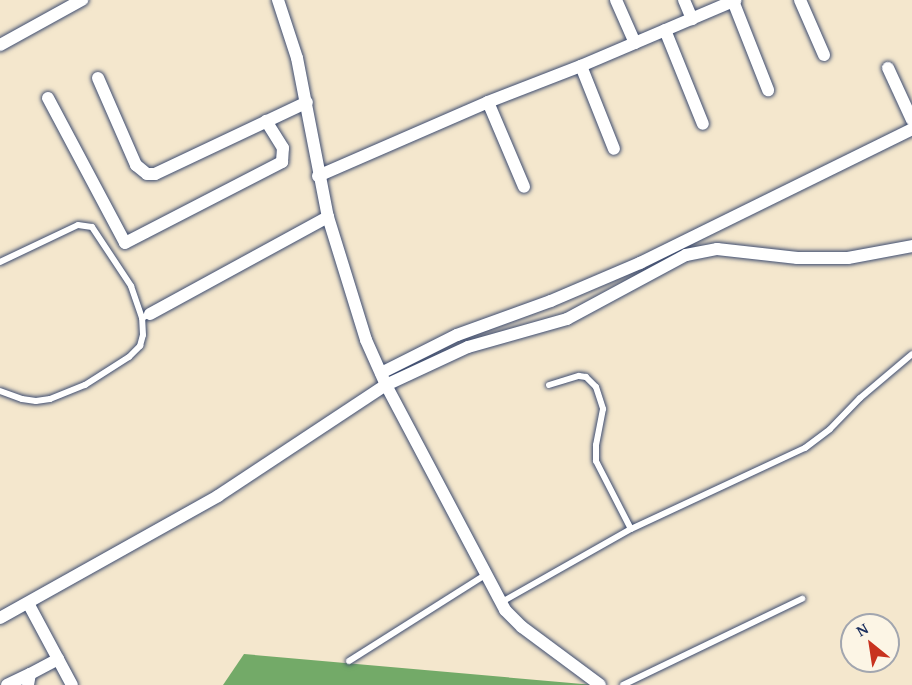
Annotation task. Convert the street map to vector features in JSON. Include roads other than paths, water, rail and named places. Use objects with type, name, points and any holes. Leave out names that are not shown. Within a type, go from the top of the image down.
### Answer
[{"type":"street","points":[[0,45],[82,0]]},
{"type":"street","points":[[279,0],[297,58],[307,102],[318,176],[328,217],[366,340],[383,379],[500,603],[522,627],[600,685]]},
{"type":"street","points":[[616,0],[635,43]]},
{"type":"street","points":[[684,0],[692,19]]},
{"type":"street","points":[[800,0],[824,55]]},
{"type":"street","points":[[318,176],[488,102],[735,1],[768,90]]},
{"type":"street","points":[[665,30],[703,124]]},
{"type":"street","points":[[580,66],[614,149]]},
{"type":"street","points":[[888,68],[912,120]]},
{"type":"street","points":[[98,78],[136,165],[147,174],[155,174],[307,102]]},
{"type":"street","points":[[48,98],[125,243],[282,162],[283,148],[266,121]]},
{"type":"street","points":[[488,102],[524,187]]},
{"type":"street","points":[[0,618],[218,496],[383,379],[457,335],[551,301],[640,263],[906,135],[912,129]]},
{"type":"street","points":[[146,316],[328,217]]},
{"type":"street","points":[[383,379],[468,347],[567,319],[672,262],[698,251],[717,249],[830,258],[911,249]]},
{"type":"street","points":[[28,603],[72,685]]},
{"type":"street","points":[[7,685],[29,680],[58,659]]},
{"type":"lane","points":[[0,262],[78,225],[92,227],[130,286],[146,316],[140,346],[129,357],[86,385],[50,399],[36,400],[22,399],[0,391]]},
{"type":"lane","points":[[500,603],[631,529],[805,448],[830,429],[860,398],[912,354]]},
{"type":"lane","points":[[549,385],[579,376],[586,377],[596,387],[603,409],[596,445],[596,461],[631,529]]},
{"type":"lane","points":[[349,661],[485,575]]},
{"type":"lane","points":[[623,685],[802,599]]}]
